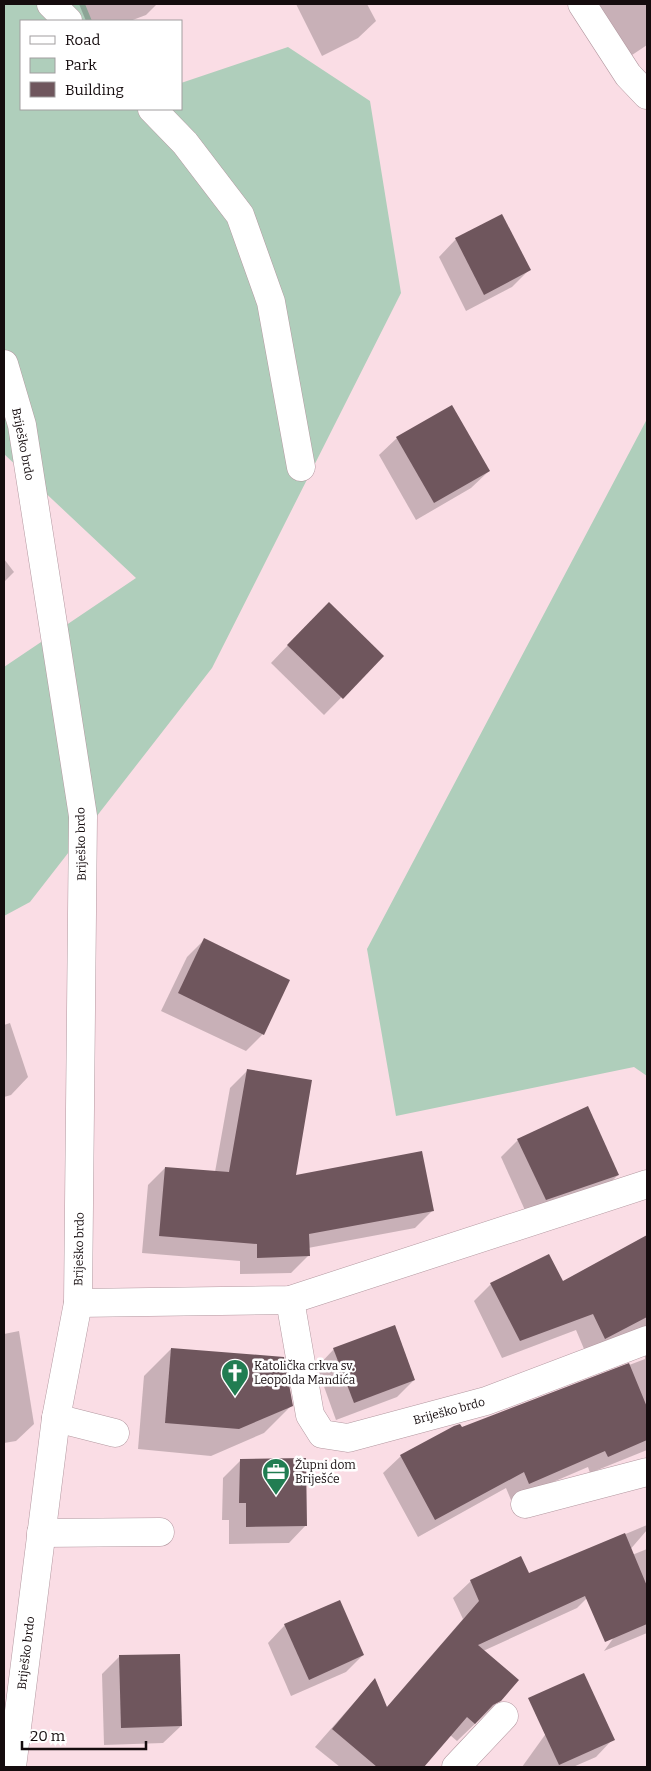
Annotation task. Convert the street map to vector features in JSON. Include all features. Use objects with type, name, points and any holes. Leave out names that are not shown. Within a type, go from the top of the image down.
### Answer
[{"type":"street","points":[[51,4],[67,20]]},
{"type":"street","points":[[582,4],[628,75],[647,95]]},
{"type":"street","points":[[153,110],[184,143],[240,215],[271,302],[301,467]]},
{"type":"street","name":"Briješko brdo","points":[[4,364],[22,425],[27,453],[83,816],[78,1302],[56,1418],[12,1767]]},
{"type":"street","points":[[4,432],[27,453]]},
{"type":"street","name":"Briješko brdo","points":[[78,1302],[290,1300],[647,1184]]},
{"type":"street","name":"Briješko brdo","points":[[290,1300],[310,1415],[322,1434],[348,1438],[486,1401],[647,1340]]},
{"type":"street","points":[[56,1418],[115,1433]]},
{"type":"street","points":[[525,1504],[647,1472]]},
{"type":"street","points":[[41,1533],[160,1532]]},
{"type":"street","points":[[456,1767],[504,1716]]},
{"type":"green space","points":[[4,4],[85,4],[92,20],[20,20],[20,110],[182,110],[182,83],[288,47],[370,101],[401,293],[212,668],[30,902],[4,916],[4,667],[136,578],[4,454]]},
{"type":"green space","points":[[647,419],[647,1076],[634,1067],[396,1116],[367,949]]},
{"type":"building","points":[[502,214],[531,270],[484,295],[455,238]]},
{"type":"building","points":[[452,405],[490,471],[434,503],[396,437]]},
{"type":"building","points":[[329,602],[384,656],[343,699],[287,645]]},
{"type":"building","points":[[204,938],[290,980],[264,1035],[178,993]]},
{"type":"building","points":[[247,1069],[312,1080],[296,1175],[422,1151],[434,1211],[309,1234],[310,1256],[257,1258],[257,1244],[159,1236],[165,1167],[229,1172]]},
{"type":"building","points":[[588,1106],[619,1175],[546,1200],[517,1139]]},
{"type":"building","points":[[647,1235],[647,1317],[605,1339],[593,1314],[520,1341],[490,1283],[549,1254],[563,1281]]},
{"type":"building","points":[[395,1325],[415,1380],[354,1403],[333,1348]]},
{"type":"building","name":"Katolička crkva sv. Leopolda Mandića","points":[[171,1348],[284,1357],[293,1406],[239,1429],[165,1423]]},
{"type":"building","points":[[629,1363],[647,1407],[647,1440],[608,1457],[605,1451],[529,1484],[524,1472],[435,1520],[400,1455],[454,1426],[460,1424],[462,1427]]},
{"type":"building","name":"Župni dom Briješće","points":[[306,1458],[307,1526],[246,1527],[246,1503],[239,1503],[240,1459]]},
{"type":"building","points":[[625,1533],[647,1586],[647,1624],[605,1642],[585,1596],[478,1645],[519,1680],[501,1701],[493,1705],[475,1724],[467,1717],[424,1767],[377,1767],[332,1729],[375,1678],[387,1707],[479,1601],[470,1580],[521,1556],[529,1573]]},
{"type":"building","points":[[340,1600],[364,1655],[309,1680],[284,1624]]},
{"type":"building","points":[[180,1654],[182,1726],[121,1728],[119,1655]]},
{"type":"building","points":[[584,1673],[615,1740],[559,1765],[528,1698]]},
{"type":"place","name":"Katolička crkva sv. Leopolda Mandića","points":[[235,1397]]},
{"type":"place","name":"Župni dom Briješće","points":[[276,1496]]}]
